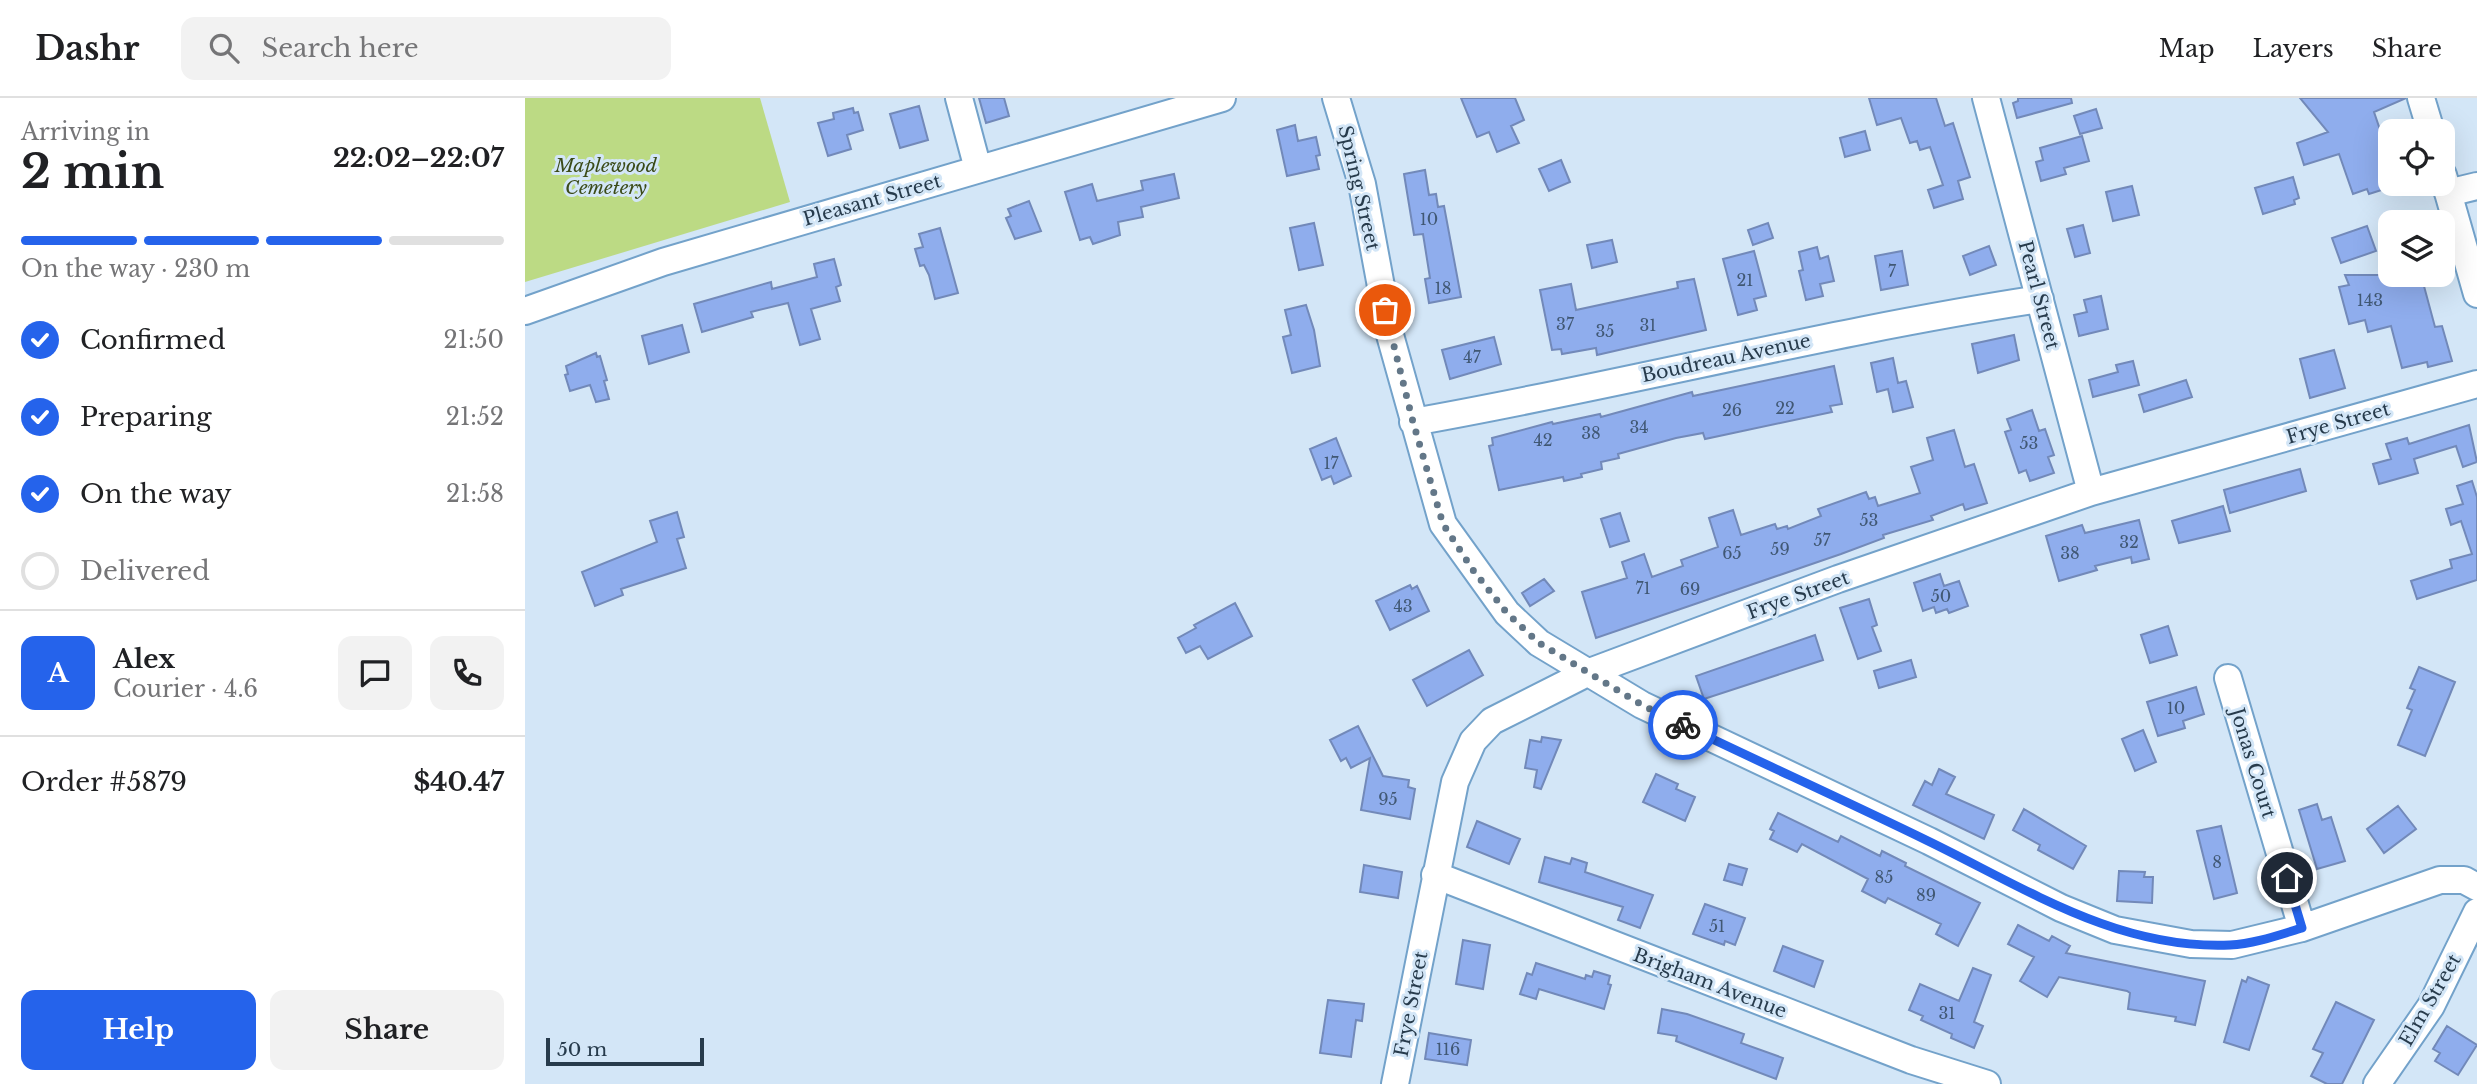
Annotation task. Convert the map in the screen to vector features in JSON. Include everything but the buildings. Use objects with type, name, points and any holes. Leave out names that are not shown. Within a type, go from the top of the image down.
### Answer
[{"type":"street","points":[[959,98],[978,169]]},
{"type":"street","name":"Pleasant Street","points":[[525,311],[663,262],[1222,98]]},
{"type":"street","name":"Spring Street","points":[[1336,98],[1362,184],[1389,335],[1443,524],[1473,570],[1507,613],[1539,643],[1642,705],[1929,841],[2061,908],[2115,930],[2191,944],[2232,945],[2302,928],[2440,880],[2464,880],[2477,887]]},
{"type":"street","name":"Pearl Street","points":[[1986,98],[2091,492]]},
{"type":"street","points":[[2421,98],[2427,119]]},
{"type":"street","points":[[2455,185],[2477,186]]},
{"type":"street","points":[[2449,196],[2477,294]]},
{"type":"street","name":"Boudreau Avenue","points":[[1413,422],[1530,401],[1672,368],[2040,299]]},
{"type":"street","name":"Frye Street","points":[[1395,1084],[1455,782],[1473,741],[1492,721],[1587,673],[1838,579],[2091,492],[2477,384]]},
{"type":"street","name":"Jonas Court","points":[[2228,678],[2302,928]]},
{"type":"street","name":"Brigham Avenue","points":[[1435,875],[1911,1060],[1987,1084]]},
{"type":"street","name":"Elm Street","points":[[2377,1084],[2431,1006],[2477,912]]},
{"type":"green space","name":"Maplewood Cemetery","points":[[525,98],[760,98],[790,202],[525,282]]},
{"type":"way so far","points":[[1385,310],[1389,335],[1443,524],[1473,570],[1507,613],[1539,643],[1642,705],[1683,725]]},
{"type":"route","points":[[1683,725],[1929,841],[2061,908],[2115,930],[2191,944],[2232,945],[2266,939],[2302,928],[2287,878]]}]
